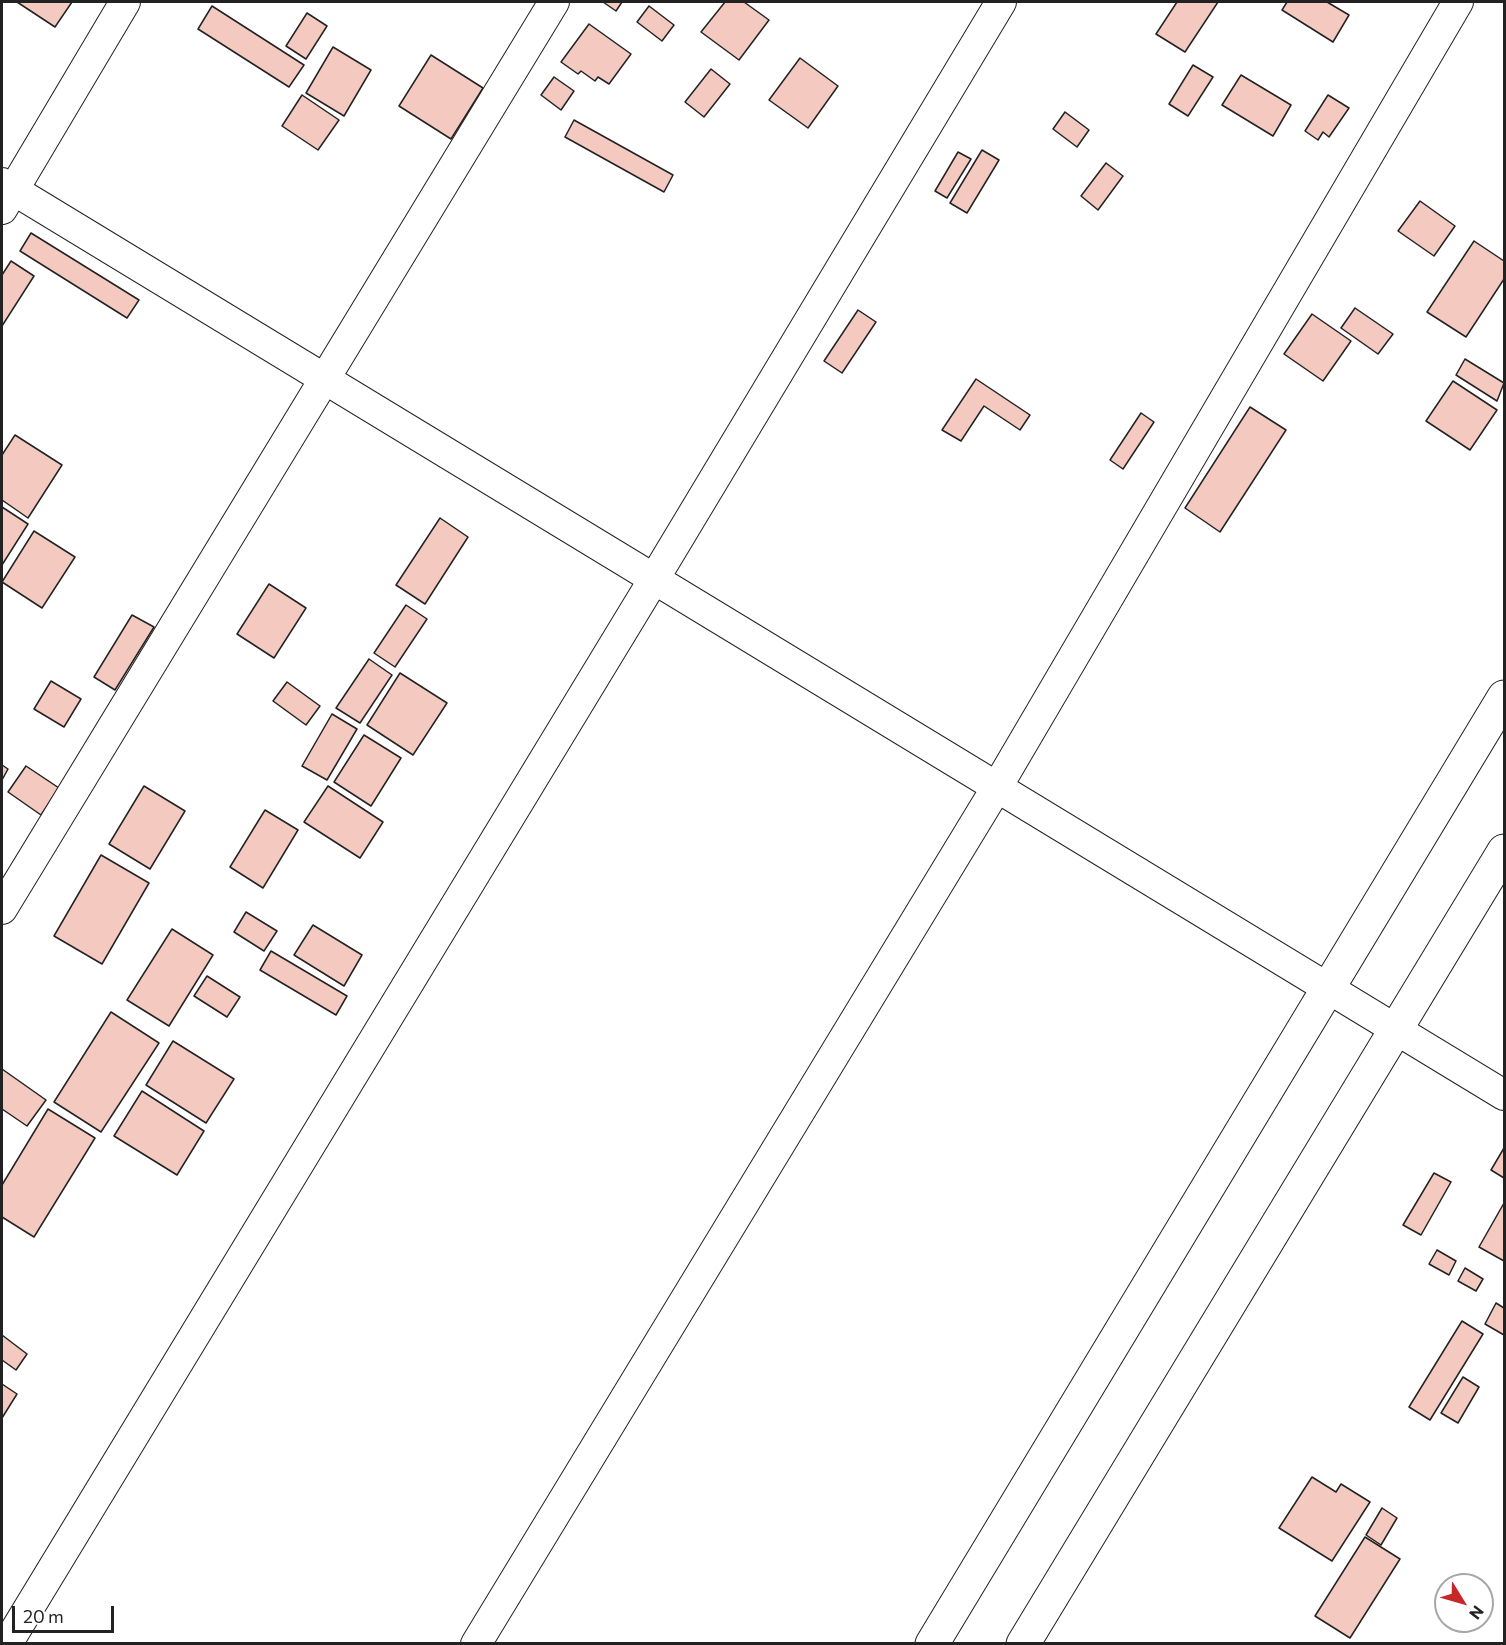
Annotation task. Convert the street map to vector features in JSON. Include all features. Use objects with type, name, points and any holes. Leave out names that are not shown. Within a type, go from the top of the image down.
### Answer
[{"type":"street","points":[[125,2],[5,194],[324,379],[1504,1095]]},
{"type":"street","points":[[2,909],[554,2]]},
{"type":"street","points":[[7,1644],[654,579],[1001,2]]},
{"type":"street","points":[[476,1644],[997,787],[1458,2]]},
{"type":"street","points":[[932,1644],[1504,697]]},
{"type":"street","points":[[1023,1644],[1504,852]]},
{"type":"building","points":[[17,2],[72,2],[55,27]]},
{"type":"building","points":[[603,2],[622,2],[616,11]]},
{"type":"building","points":[[725,2],[744,2],[769,20],[739,60],[701,32]]},
{"type":"building","points":[[1177,2],[1218,2],[1185,52],[1156,34]]},
{"type":"building","points":[[1287,2],[1327,2],[1349,15],[1333,42],[1282,10]]},
{"type":"building","points":[[212,6],[304,65],[289,87],[198,29]]},
{"type":"building","points":[[649,6],[674,25],[662,41],[637,22]]},
{"type":"building","points":[[307,13],[327,26],[306,59],[286,46]]},
{"type":"building","points":[[589,24],[631,54],[609,84],[598,77],[595,81],[581,71],[578,74],[561,62]]},
{"type":"building","points":[[333,47],[371,70],[344,116],[306,93]]},
{"type":"building","points":[[431,55],[483,88],[451,139],[399,106]]},
{"type":"building","points":[[800,58],[838,86],[808,128],[769,100]]},
{"type":"building","points":[[1193,65],[1213,77],[1188,116],[1169,104]]},
{"type":"building","points":[[711,69],[730,84],[704,117],[685,102]]},
{"type":"building","points":[[1241,75],[1291,105],[1273,136],[1222,105]]},
{"type":"building","points":[[554,77],[574,91],[561,110],[541,95]]},
{"type":"building","points":[[302,95],[339,120],[318,150],[282,126]]},
{"type":"building","points":[[1328,95],[1349,108],[1329,137],[1323,132],[1318,140],[1305,131]]},
{"type":"building","points":[[1065,112],[1089,130],[1077,147],[1053,129]]},
{"type":"building","points":[[574,120],[673,175],[664,192],[565,137]]},
{"type":"building","points":[[982,150],[999,160],[967,213],[950,203]]},
{"type":"building","points":[[958,152],[971,159],[947,198],[935,191]]},
{"type":"building","points":[[1106,163],[1123,176],[1098,210],[1081,196]]},
{"type":"building","points":[[1420,201],[1455,226],[1434,256],[1398,231]]},
{"type":"building","points":[[31,233],[139,300],[127,318],[20,251]]},
{"type":"building","points":[[1474,241],[1504,261],[1504,279],[1466,337],[1427,312]]},
{"type":"building","points":[[11,261],[34,276],[2,326],[2,275]]},
{"type":"building","points":[[1355,308],[1393,334],[1378,354],[1341,328]]},
{"type":"building","points":[[858,310],[876,322],[842,373],[824,361]]},
{"type":"building","points":[[1312,314],[1351,341],[1323,381],[1284,354]]},
{"type":"building","points":[[1465,359],[1504,383],[1497,401],[1456,375]]},
{"type":"building","points":[[976,379],[1030,415],[1020,430],[984,406],[961,441],[942,430]]},
{"type":"building","points":[[1453,381],[1497,410],[1470,450],[1426,421]]},
{"type":"building","points":[[1250,407],[1286,430],[1220,532],[1185,508]]},
{"type":"building","points":[[1141,413],[1154,422],[1123,469],[1110,460]]},
{"type":"building","points":[[15,435],[62,465],[28,518],[2,500],[2,455]]},
{"type":"building","points":[[2,507],[28,524],[2,565]]},
{"type":"building","points":[[440,518],[468,537],[425,604],[396,585]]},
{"type":"building","points":[[34,531],[75,557],[42,608],[2,582]]},
{"type":"building","points":[[269,584],[306,608],[274,658],[237,634]]},
{"type":"building","points":[[406,605],[427,619],[395,667],[374,653]]},
{"type":"building","points":[[132,615],[154,627],[115,690],[94,677]]},
{"type":"building","points":[[369,659],[392,675],[360,723],[336,708]]},
{"type":"building","points":[[400,673],[447,703],[413,755],[367,725]]},
{"type":"building","points":[[51,681],[81,699],[64,727],[34,709]]},
{"type":"building","points":[[287,682],[320,706],[306,725],[273,701]]},
{"type":"building","points":[[332,714],[357,729],[327,780],[302,766]]},
{"type":"building","points":[[364,735],[401,758],[371,806],[334,782]]},
{"type":"building","points":[[2,765],[8,769],[2,780]]},
{"type":"building","points":[[26,766],[59,788],[41,815],[8,792]]},
{"type":"building","points":[[144,786],[185,811],[150,869],[109,844]]},
{"type":"building","points":[[328,786],[383,822],[360,858],[304,822]]},
{"type":"building","points":[[265,810],[298,830],[263,888],[230,867]]},
{"type":"building","points":[[101,855],[149,883],[102,964],[54,936]]},
{"type":"building","points":[[246,912],[277,931],[264,951],[234,932]]},
{"type":"building","points":[[313,925],[362,955],[344,986],[294,955]]},
{"type":"building","points":[[172,929],[213,955],[169,1026],[127,1000]]},
{"type":"building","points":[[271,951],[347,996],[336,1015],[260,970]]},
{"type":"building","points":[[207,976],[240,997],[227,1017],[194,996]]},
{"type":"building","points":[[111,1012],[159,1043],[101,1132],[54,1102]]},
{"type":"building","points":[[173,1041],[234,1079],[206,1123],[146,1085]]},
{"type":"building","points":[[2,1069],[46,1100],[27,1126],[2,1109]]},
{"type":"building","points":[[142,1091],[204,1131],[177,1175],[114,1136]]},
{"type":"building","points":[[48,1109],[95,1138],[34,1237],[2,1217],[2,1185]]},
{"type":"building","points":[[1504,1148],[1504,1178],[1491,1170]]},
{"type":"building","points":[[1434,1173],[1451,1182],[1421,1235],[1403,1225]]},
{"type":"building","points":[[1504,1203],[1504,1261],[1479,1247]]},
{"type":"building","points":[[1437,1250],[1456,1261],[1449,1275],[1429,1264]]},
{"type":"building","points":[[1465,1268],[1483,1279],[1476,1291],[1458,1281]]},
{"type":"building","points":[[1496,1303],[1504,1308],[1504,1335],[1485,1324]]},
{"type":"building","points":[[1462,1321],[1483,1334],[1430,1420],[1409,1407]]},
{"type":"building","points":[[2,1335],[27,1354],[16,1370],[2,1360]]},
{"type":"building","points":[[1463,1377],[1479,1387],[1458,1423],[1441,1413]]},
{"type":"building","points":[[2,1384],[17,1394],[2,1418]]},
{"type":"building","points":[[1312,1477],[1336,1492],[1341,1484],[1370,1502],[1332,1561],[1279,1528]]},
{"type":"building","points":[[1382,1508],[1397,1518],[1381,1545],[1366,1535]]},
{"type":"building","points":[[1365,1537],[1400,1559],[1350,1638],[1315,1616]]}]
